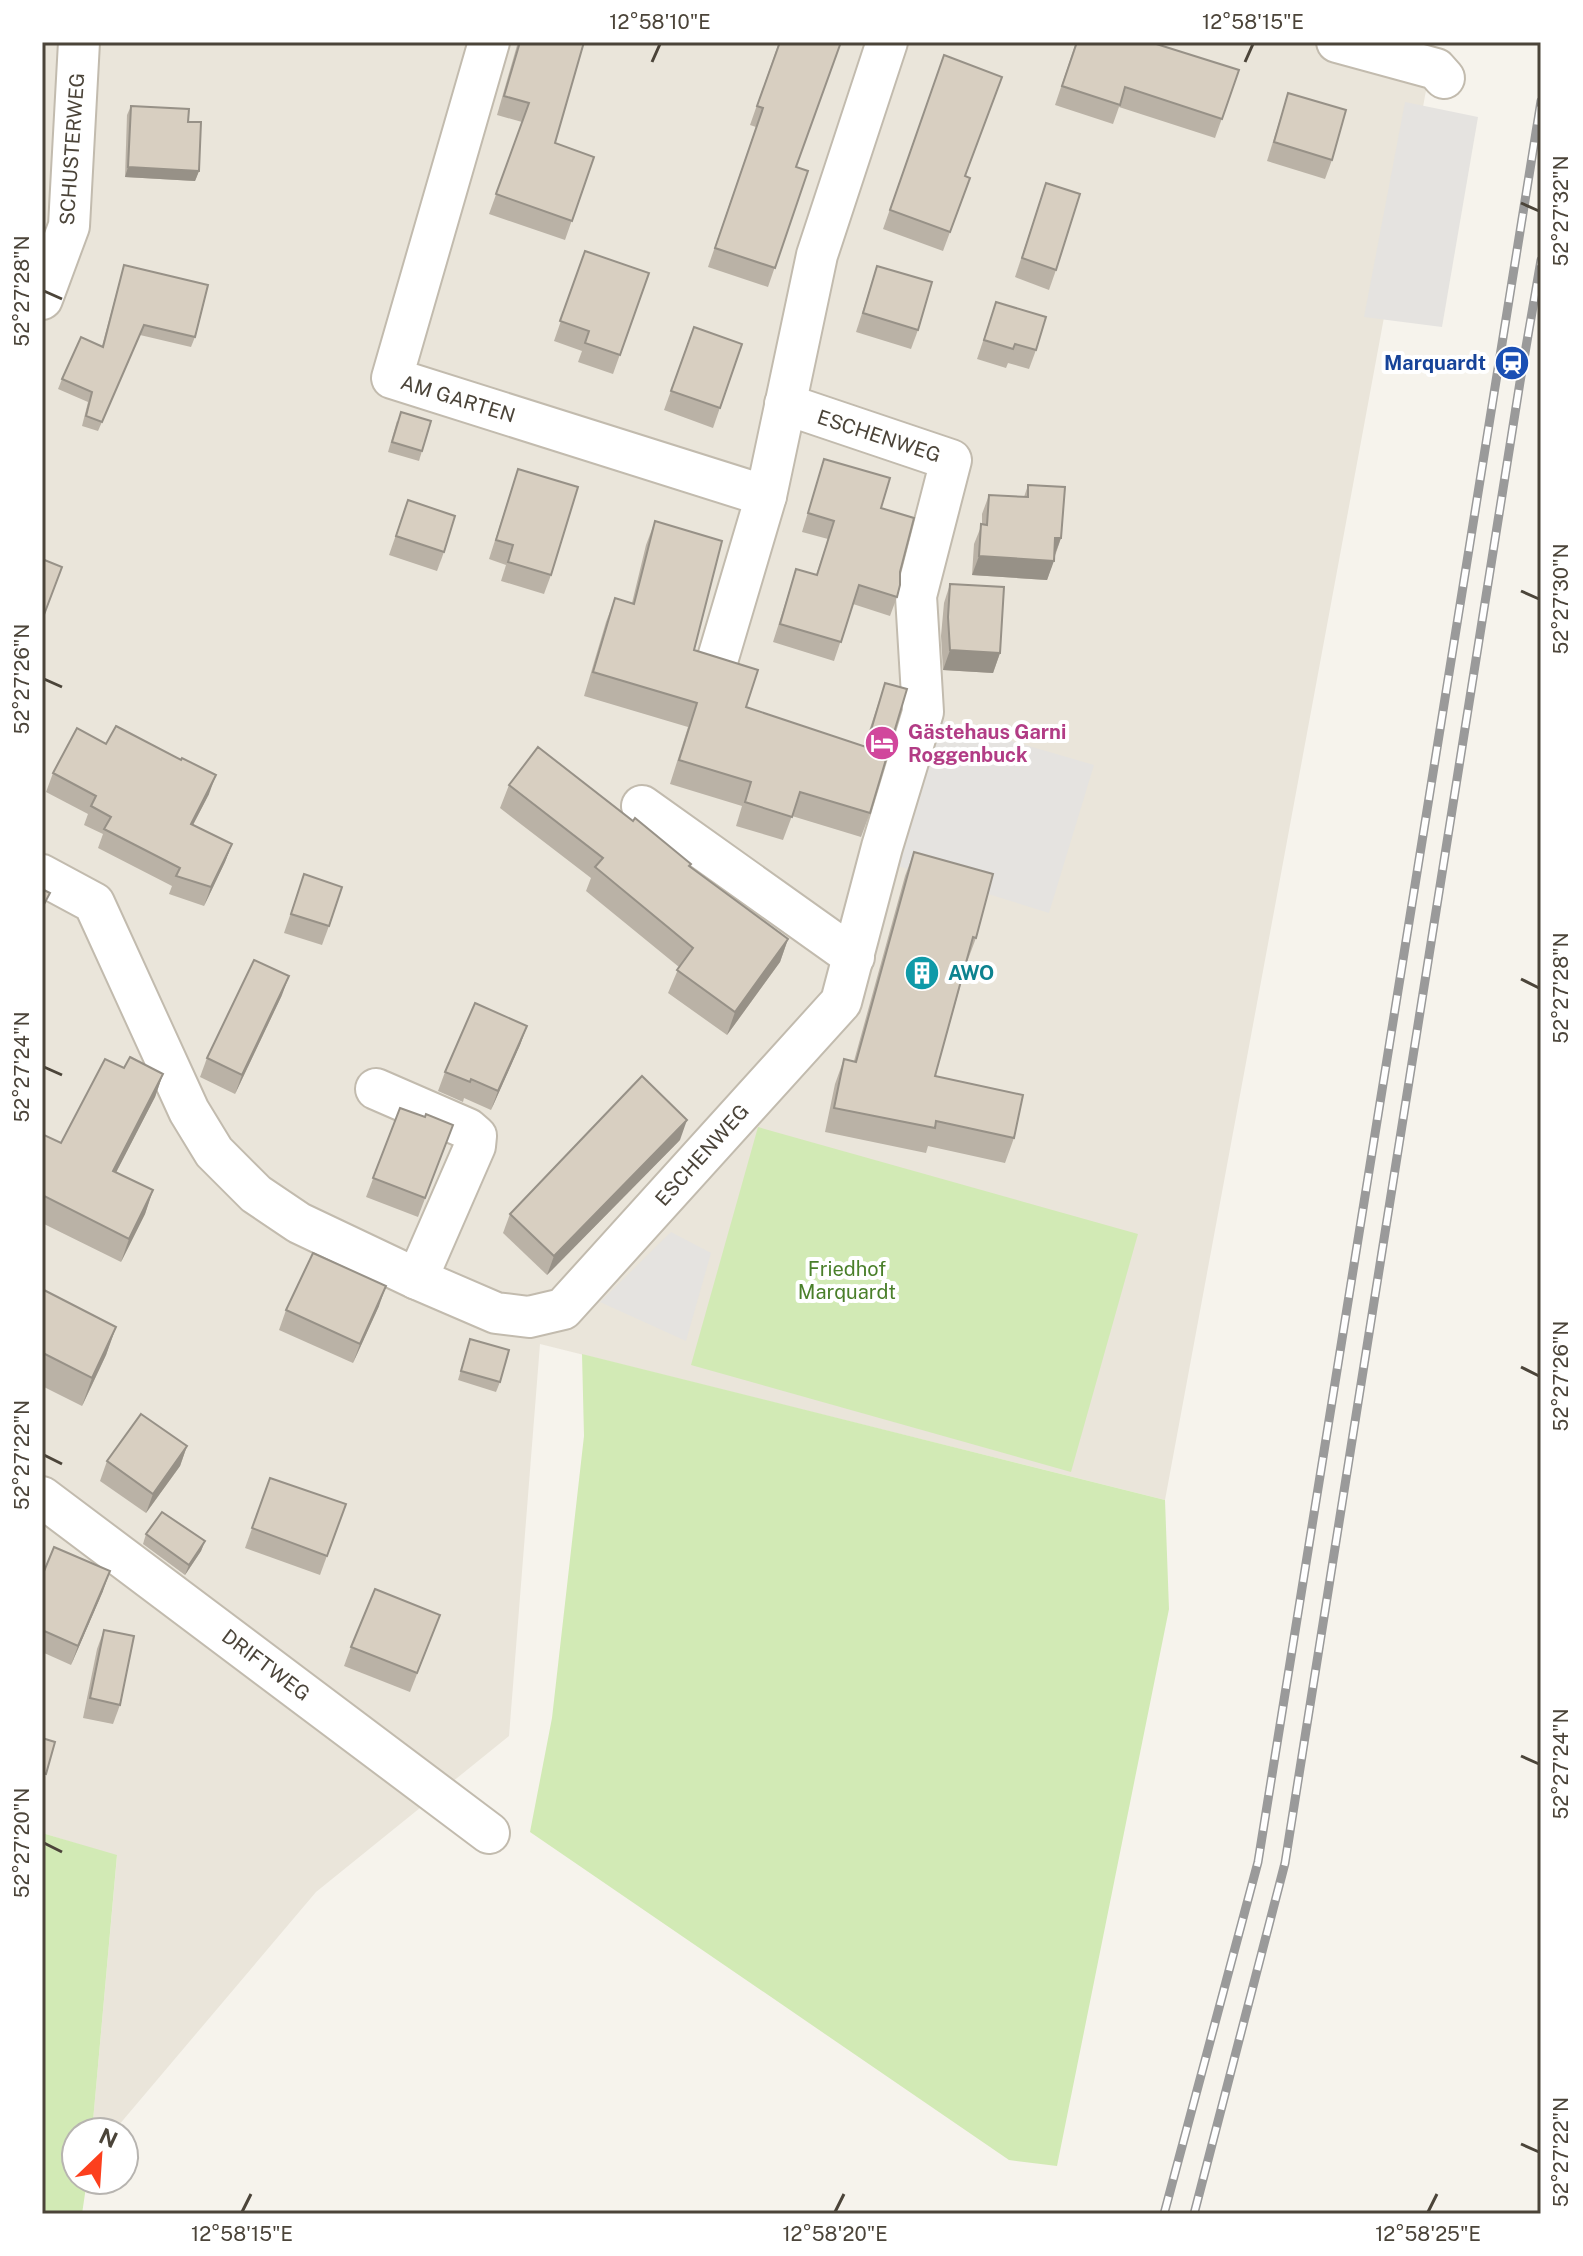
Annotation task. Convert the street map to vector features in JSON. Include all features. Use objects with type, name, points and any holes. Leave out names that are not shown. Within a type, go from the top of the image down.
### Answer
[{"type":"street","name":"SCHUSTERWEG","points":[[42,299],[69,226],[79,42]]},
{"type":"street","name":"AM GARTEN","points":[[489,42],[392,378],[766,496]]},
{"type":"street","points":[[718,658],[766,496],[817,255],[887,42]]},
{"type":"street","points":[[1337,42],[1436,69],[1444,78]]},
{"type":"street","name":"ESCHENWEG","points":[[42,875],[94,903],[189,1111],[214,1152],[256,1194],[299,1223],[496,1313],[529,1317],[563,1309],[841,1002],[882,847],[923,712],[916,596],[951,460],[785,404]]},
{"type":"street","points":[[642,806],[854,957]]},
{"type":"street","points":[[376,1089],[468,1129],[476,1136],[475,1146],[417,1279]]},
{"type":"street","name":"DRIFTWEG","points":[[42,1497],[489,1833]]},
{"type":"shaded area","points":[[42,42],[1435,42],[1165,1500],[540,1344],[509,1736],[316,1892],[127,2116],[93,2116],[117,1856],[42,1833]]},
{"type":"shaded area","points":[[1405,102],[1478,117],[1442,327],[1364,317]]},
{"type":"shaded area","points":[[936,719],[1094,765],[1049,913],[892,864]]},
{"type":"shaded area","points":[[671,1232],[711,1253],[686,1341],[600,1302]]},
{"type":"green space","name":"Friedhof Marquardt","points":[[758,1127],[1138,1234],[1071,1472],[691,1365]]},
{"type":"green space","points":[[582,1354],[1165,1500],[1169,1609],[1057,2166],[1009,2160],[530,1832],[552,1718],[584,1436]]},
{"type":"green space","points":[[42,1833],[117,1855],[93,2116],[60,2116],[60,2196],[85,2196],[82,2214],[42,2214]]},
{"type":"building","points":[[520,42],[584,42],[555,143],[594,157],[572,221],[496,194],[529,103],[504,96]]},
{"type":"building","points":[[780,42],[841,42],[796,167],[808,171],[775,268],[715,248],[763,108],[757,106]]},
{"type":"building","points":[[1077,42],[1150,42],[1239,70],[1222,119],[1125,87],[1120,105],[1062,86]]},
{"type":"building","points":[[944,55],[1002,77],[965,176],[970,178],[950,232],[890,210]]},
{"type":"building","points":[[1288,93],[1346,110],[1332,160],[1274,142]]},
{"type":"building","points":[[131,106],[189,109],[188,122],[201,122],[199,171],[128,167]]},
{"type":"building","points":[[1046,183],[1080,194],[1056,270],[1022,258]]},
{"type":"building","points":[[585,251],[649,273],[620,355],[585,343],[589,331],[560,321]]},
{"type":"building","points":[[124,265],[208,285],[195,337],[144,325],[102,422],[86,416],[92,392],[62,379],[81,337],[103,347]]},
{"type":"building","points":[[877,266],[932,282],[918,330],[863,313]]},
{"type":"building","points":[[996,302],[1046,317],[1036,350],[1015,344],[1013,349],[984,340]]},
{"type":"building","points":[[694,327],[742,344],[720,408],[671,391]]},
{"type":"building","points":[[401,412],[431,421],[422,451],[392,442]]},
{"type":"building","points":[[824,459],[890,478],[881,508],[914,518],[897,597],[859,585],[841,642],[780,624],[796,569],[817,575],[834,521],[808,513]]},
{"type":"building","points":[[518,469],[578,487],[551,575],[508,562],[513,545],[496,540]]},
{"type":"building","points":[[1028,485],[1065,487],[1061,538],[1055,538],[1054,561],[979,556],[981,524],[987,525],[989,495],[1028,497]]},
{"type":"building","points":[[408,500],[455,516],[444,552],[396,536]]},
{"type":"building","points":[[655,521],[722,541],[694,650],[758,670],[746,707],[866,747],[885,683],[907,689],[870,813],[800,792],[792,817],[745,802],[751,782],[679,760],[697,703],[593,672],[615,598],[634,604]]},
{"type":"building","points":[[42,559],[62,567],[42,620]]},
{"type":"building","points":[[950,584],[1004,587],[1000,653],[950,650]]},
{"type":"building","points":[[116,726],[216,775],[191,824],[232,844],[211,887],[176,876],[180,868],[104,829],[111,817],[91,806],[96,796],[53,773],[77,728],[106,744]]},
{"type":"building","points":[[538,747],[633,821],[635,818],[691,864],[689,866],[788,939],[735,1012],[677,970],[693,948],[595,867],[603,858],[509,785]]},
{"type":"building","points":[[914,852],[993,874],[935,1076],[1023,1095],[1014,1138],[936,1121],[935,1128],[834,1108],[844,1059],[856,1062]]},
{"type":"building","points":[[304,874],[342,887],[329,926],[291,914]]},
{"type":"building","points":[[42,889],[50,893],[42,908]]},
{"type":"building","points":[[254,960],[289,976],[242,1075],[207,1058]]},
{"type":"building","points":[[475,1003],[527,1026],[498,1091],[445,1072]]},
{"type":"building","points":[[130,1057],[163,1074],[113,1171],[153,1190],[129,1239],[42,1195],[42,1134],[61,1143],[105,1059],[124,1068]]},
{"type":"building","points":[[642,1076],[687,1120],[554,1256],[510,1214]]},
{"type":"building","points":[[400,1108],[453,1125],[425,1198],[373,1178]]},
{"type":"building","points":[[313,1253],[386,1286],[360,1344],[286,1310]]},
{"type":"building","points":[[42,1289],[116,1327],[92,1378],[45,1354],[42,1357]]},
{"type":"building","points":[[470,1339],[509,1350],[500,1382],[461,1371]]},
{"type":"building","points":[[141,1414],[187,1446],[153,1494],[107,1461]]},
{"type":"building","points":[[270,1478],[346,1504],[327,1556],[252,1528]]},
{"type":"building","points":[[162,1512],[205,1541],[189,1565],[146,1534]]},
{"type":"building","points":[[54,1547],[110,1571],[78,1646],[42,1630],[42,1576]]},
{"type":"building","points":[[375,1589],[440,1615],[417,1673],[351,1647]]},
{"type":"building","points":[[104,1630],[134,1636],[120,1705],[90,1698]]},
{"type":"building","points":[[42,1738],[55,1742],[46,1774],[42,1773]]},
{"type":"railway","points":[[1164,2214],[1258,1862],[1541,101]]},
{"type":"railway","points":[[1194,2214],[1285,1863],[1541,260]]},
{"type":"place","name":"Marquardt","points":[[1512,363]]},
{"type":"place","name":"Gästehaus Garni Roggenbuck","points":[[882,743]]},
{"type":"place","name":"AWO","points":[[922,973]]}]
